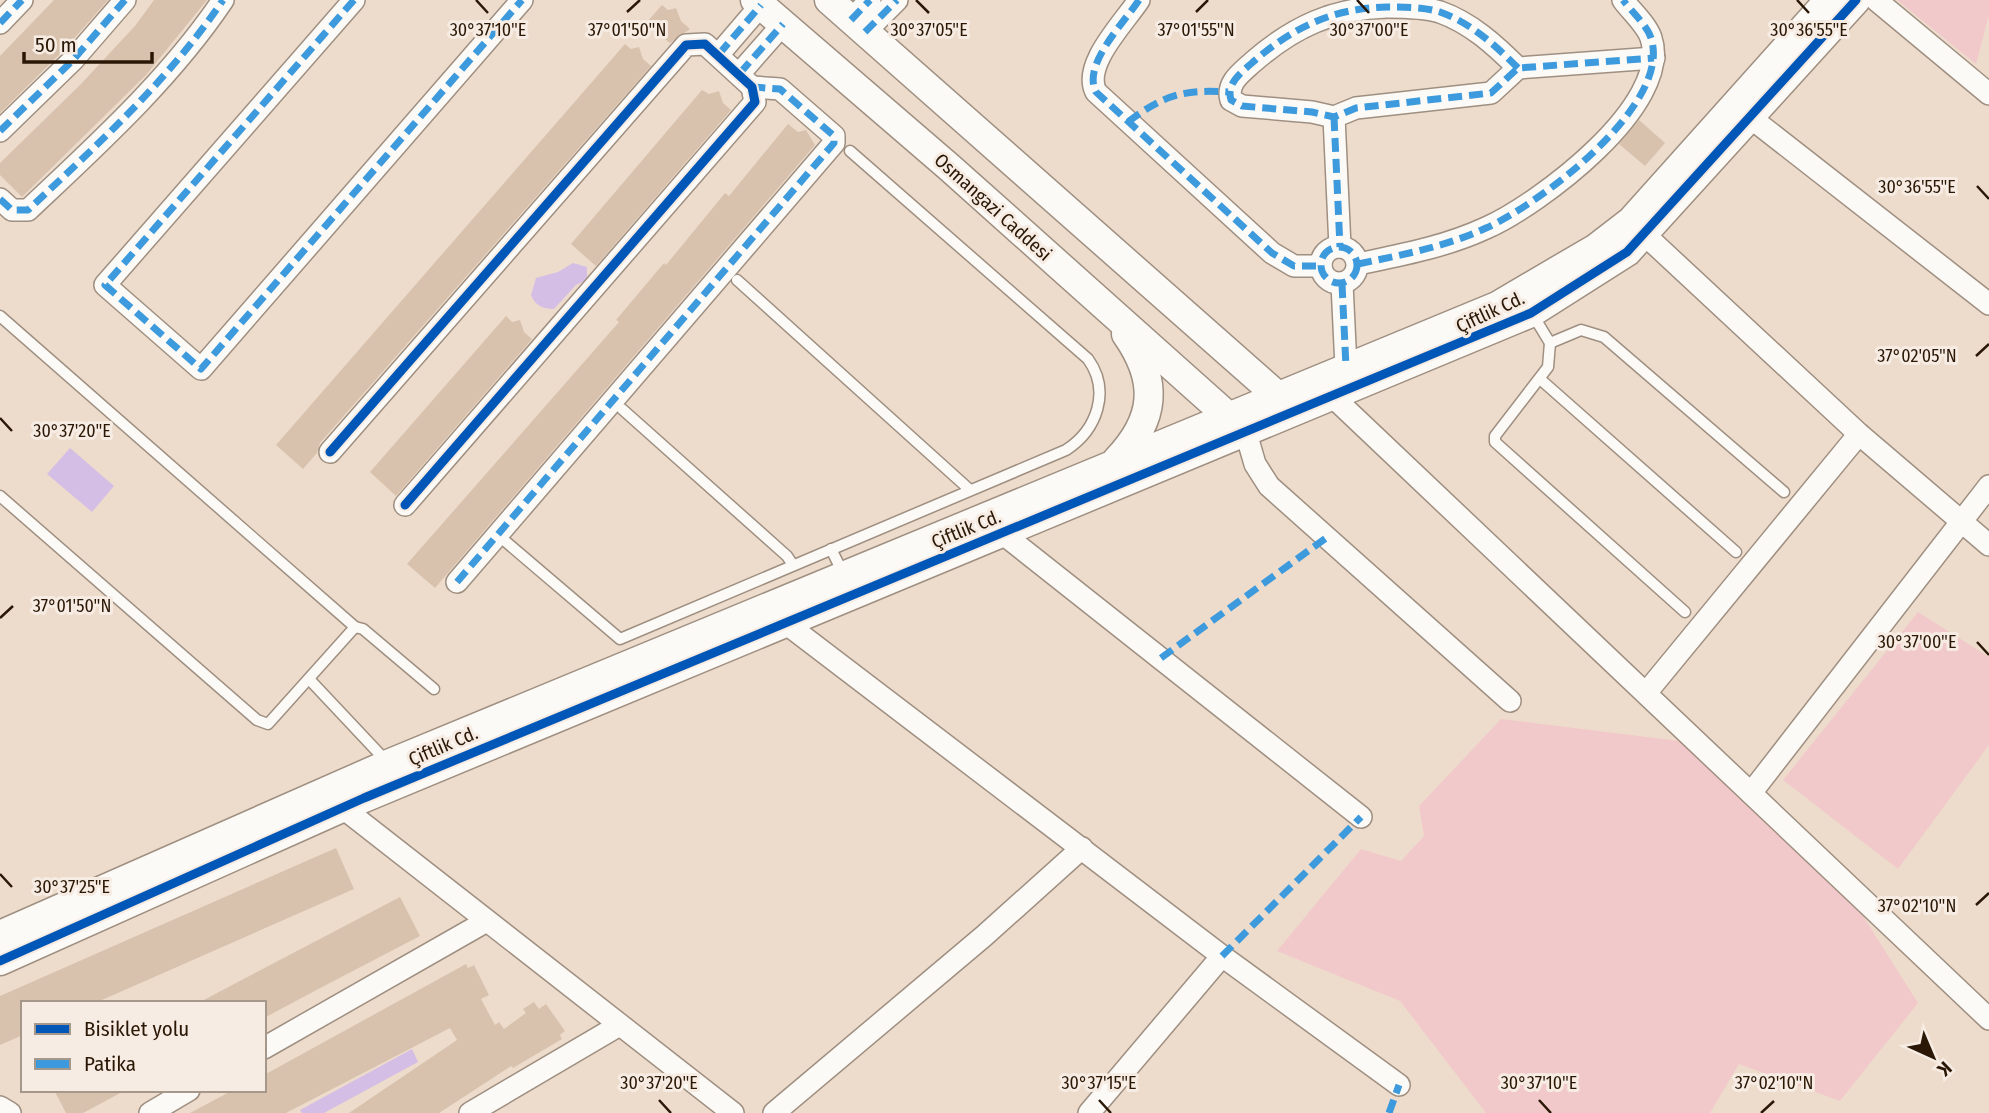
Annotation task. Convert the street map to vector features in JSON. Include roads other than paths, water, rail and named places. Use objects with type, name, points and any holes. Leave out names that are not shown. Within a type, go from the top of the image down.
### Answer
[{"type":"street","points":[[0,23],[22,0]]},
{"type":"street","points":[[0,131],[73,60],[125,0]]},
{"type":"street","points":[[0,199],[12,210],[28,210],[113,129],[168,69],[223,0]]},
{"type":"street","points":[[354,0],[105,285],[201,369],[522,0]]},
{"type":"street","points":[[828,0],[1287,404]]},
{"type":"street","points":[[858,26],[870,0]]},
{"type":"street","points":[[858,26],[897,0]]},
{"type":"street","points":[[1139,0],[1093,67],[1091,81],[1097,92],[1272,253],[1294,266],[1321,267]]},
{"type":"street","points":[[1358,264],[1428,249],[1486,228],[1530,204],[1576,169],[1617,130],[1640,94],[1654,58],[1651,36],[1623,0]]},
{"type":"street","name":"Çiftlik Cd.","points":[[0,961],[343,807],[1002,533],[1287,404],[1346,367],[1497,306],[1613,236],[1631,221],[1829,0]]},
{"type":"street","name":"Çiftlik Cd.","points":[[1287,404],[1334,397],[1531,313],[1604,269],[1645,234],[1856,0]]},
{"type":"street","points":[[1876,0],[1989,94]]},
{"type":"street","points":[[719,54],[758,2]]},
{"type":"street","name":"Osmangazi Caddesi","points":[[758,2],[1237,425]]},
{"type":"street","points":[[1518,68],[1491,41],[1439,12],[1402,7],[1356,8],[1315,19],[1276,42],[1233,80],[1228,92],[1231,100],[1242,106],[1312,111],[1334,117],[1356,108],[1491,93],[1518,68],[1654,58]]},
{"type":"street","points":[[746,80],[783,24]]},
{"type":"street","points":[[330,452],[686,45],[705,44],[746,80],[755,102],[405,505]]},
{"type":"street","points":[[457,582],[834,144],[834,136],[792,96],[780,89],[746,80]]},
{"type":"street","points":[[1334,117],[1340,247]]},
{"type":"street","points":[[1751,118],[1989,304]]},
{"type":"street","points":[[1645,234],[1859,434],[1989,545]]},
{"type":"street","points":[[1340,247],[1351,251],[1358,264],[1353,278],[1342,284],[1326,278],[1321,267],[1324,255],[1340,247]]},
{"type":"street","points":[[1342,284],[1346,367]]},
{"type":"street","points":[[1111,311],[1140,357],[1150,394],[1147,416],[1138,435],[1114,464]]},
{"type":"street","points":[[1334,397],[1989,1018]]},
{"type":"street","points":[[1237,425],[1255,464],[1269,486],[1510,701]]},
{"type":"street","name":"Çiftlik Cd.","points":[[0,935],[388,764],[844,575],[1114,464],[1237,425]]},
{"type":"street","points":[[1646,693],[1859,434]]},
{"type":"street","points":[[1751,793],[1989,486]]},
{"type":"street","points":[[1002,533],[1361,817]]},
{"type":"street","points":[[784,622],[1222,956],[1399,1085]]},
{"type":"street","points":[[343,807],[485,922],[733,1113]]},
{"type":"street","points":[[774,1113],[984,936],[1082,848]]},
{"type":"street","points":[[266,1047],[485,922]]},
{"type":"street","points":[[1089,1113],[1222,956]]},
{"type":"street","points":[[470,1113],[618,1026]]},
{"type":"street","points":[[150,1113],[187,1092]]},
{"type":"street","points":[[0,1107],[10,1113]]},
{"type":"lane","points":[[505,541],[620,639],[1075,444],[1094,421],[1099,381],[1088,359],[850,151]]},
{"type":"lane","points":[[737,280],[970,490]]},
{"type":"lane","points":[[1531,313],[1550,344],[1550,361],[1540,379],[1497,433],[1495,442],[1685,612]]},
{"type":"lane","points":[[0,316],[355,627],[363,629],[434,689]]},
{"type":"lane","points":[[1550,344],[1581,330],[1604,337],[1784,492]]},
{"type":"lane","points":[[1540,379],[1736,552]]},
{"type":"lane","points":[[622,410],[787,556],[793,565]]},
{"type":"lane","points":[[0,496],[257,720],[268,724],[355,627]]},
{"type":"lane","points":[[831,548],[844,575]]},
{"type":"lane","points":[[309,679],[388,764]]}]
